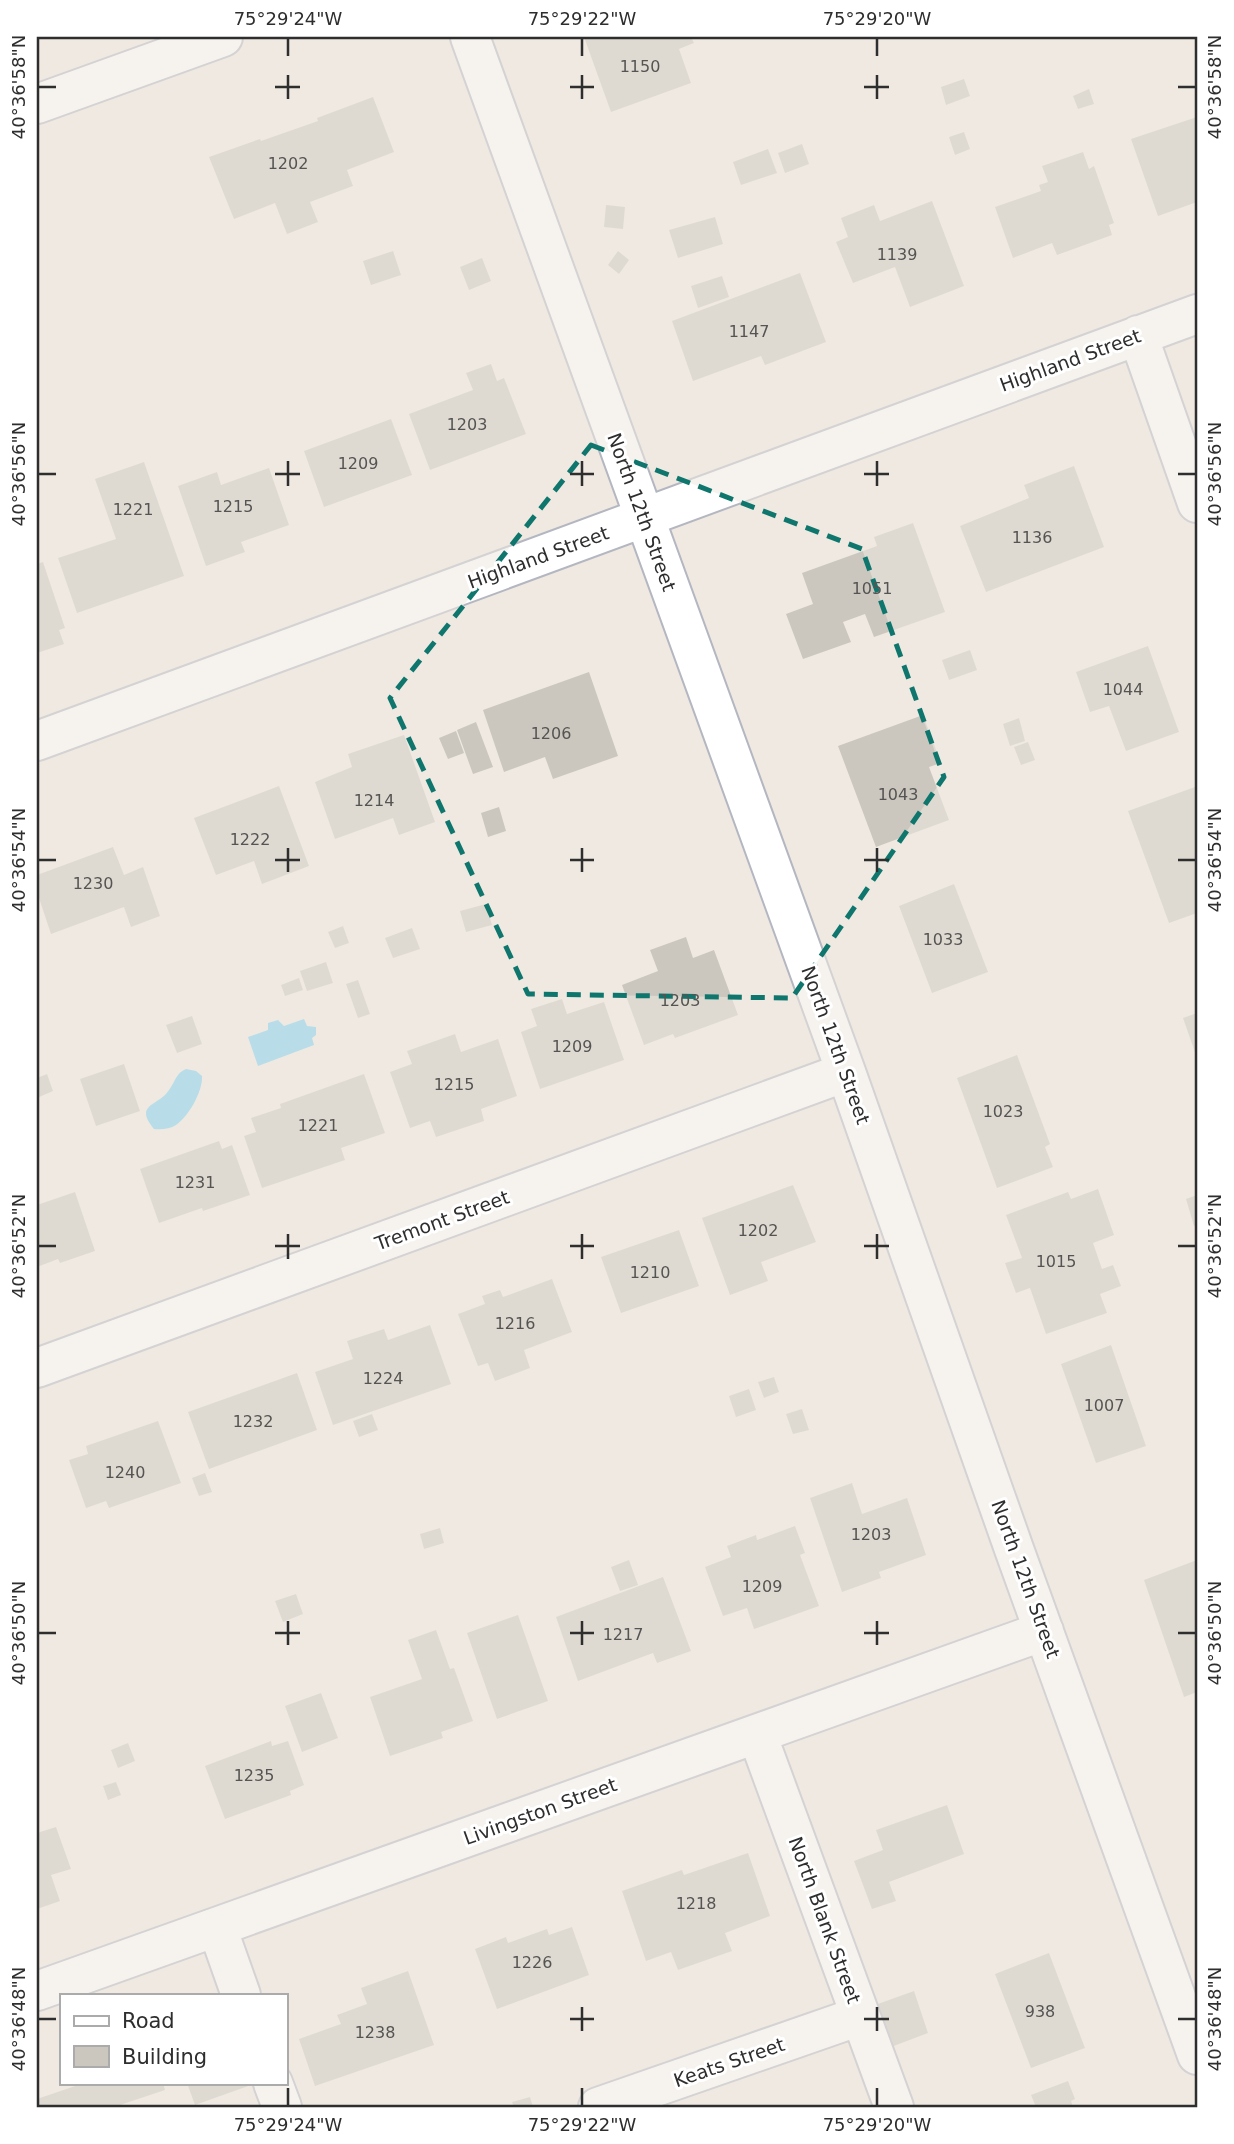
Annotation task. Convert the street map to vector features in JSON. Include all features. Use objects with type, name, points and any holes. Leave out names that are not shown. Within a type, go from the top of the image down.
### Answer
[{"type":"street","points":[[37,104],[223,37]]},
{"type":"street","name":"North 12th Street","points":[[470,37],[846,1072],[1197,2054]]},
{"type":"street","name":"Highland Street","points":[[37,741],[1197,314]]},
{"type":"street","points":[[1138,335],[1197,503]]},
{"type":"street","name":"Tremont Street","points":[[37,1368],[846,1072]]},
{"type":"street","name":"Livingston Street","points":[[37,1991],[1044,1631]]},
{"type":"street","name":"North Blank Street","points":[[757,1734],[894,2107]]},
{"type":"street","points":[[217,1927],[242,1994]]},
{"type":"street","name":"Keats Street","points":[[598,2107],[860,2016]]},
{"type":"street","points":[[273,2084],[282,2107]]},
{"type":"highlighted area","points":[[591,445],[862,549],[944,777],[792,998],[528,994],[390,698]]},
{"type":"water","points":[[304,1019],[307,1026],[316,1027],[316,1035],[312,1038],[314,1045],[258,1066],[248,1037],[268,1030],[268,1023],[278,1020],[284,1026]]},
{"type":"water","points":[[186,1069],[196,1071],[202,1076],[194,1103],[176,1125],[154,1129],[148,1121],[147,1110],[165,1095],[178,1075]]},
{"type":"building","points":[[584,37],[691,37],[694,43],[679,49],[691,83],[611,112]]},
{"type":"building","points":[[964,79],[970,96],[946,105],[941,87]]},
{"type":"building","points":[[1089,89],[1094,104],[1078,109],[1073,96]]},
{"type":"building","points":[[373,97],[394,152],[347,170],[353,186],[310,202],[318,222],[287,234],[275,203],[234,219],[209,157],[318,121],[317,118]]},
{"type":"building","points":[[1197,117],[1197,202],[1158,216],[1131,139]]},
{"type":"building","points":[[964,132],[970,149],[955,155],[949,137]]},
{"type":"building","points":[[802,144],[809,164],[785,173],[778,153]]},
{"type":"building","points":[[768,149],[777,173],[741,185],[733,162]]},
{"type":"building","points":[[1083,152],[1089,169],[1094,166],[1114,223],[1109,225],[1112,235],[1057,255],[1052,243],[1013,258],[995,207],[1041,191],[1039,185],[1048,182],[1042,166]]},
{"type":"building","points":[[932,201],[964,286],[910,307],[895,267],[853,283],[836,242],[848,237],[841,218],[874,205],[880,221]]},
{"type":"building","points":[[606,205],[625,207],[623,229],[604,227]]},
{"type":"building","points":[[715,217],[723,244],[678,258],[669,230]]},
{"type":"building","points":[[393,251],[401,275],[371,285],[363,261]]},
{"type":"building","points":[[618,251],[629,260],[619,274],[608,265]]},
{"type":"building","points":[[482,258],[491,281],[469,290],[460,267]]},
{"type":"building","points":[[800,273],[826,342],[765,365],[761,356],[693,381],[672,321]]},
{"type":"building","points":[[722,276],[729,297],[698,308],[691,286]]},
{"type":"building","points":[[491,364],[497,381],[504,378],[526,434],[430,470],[409,414],[473,390],[466,373]]},
{"type":"building","points":[[391,419],[412,475],[324,507],[304,451]]},
{"type":"building","points":[[144,462],[184,576],[77,613],[58,558],[116,539],[95,479]]},
{"type":"building","points":[[1074,466],[1104,547],[986,592],[960,526],[1029,498],[1024,485]]},
{"type":"building","points":[[269,468],[289,525],[241,542],[245,552],[206,566],[178,486],[217,472],[221,485]]},
{"type":"building","points":[[913,523],[945,612],[874,637],[865,614],[843,622],[851,642],[803,659],[786,614],[813,604],[802,573],[877,546],[874,537]]},
{"type":"building","points":[[43,562],[65,628],[59,630],[64,644],[37,653],[37,564]]},
{"type":"building","points":[[1148,646],[1179,732],[1126,751],[1109,706],[1090,712],[1076,672]]},
{"type":"building","points":[[970,650],[977,670],[949,680],[942,660]]},
{"type":"building","points":[[589,672],[618,756],[553,779],[545,757],[504,772],[483,710]]},
{"type":"building","points":[[923,715],[941,763],[929,767],[949,820],[876,847],[838,746]]},
{"type":"building","points":[[1019,718],[1025,741],[1010,746],[1003,724]]},
{"type":"building","points":[[476,722],[493,767],[473,774],[457,730]]},
{"type":"building","points":[[456,731],[464,753],[448,759],[439,738]]},
{"type":"building","points":[[404,735],[435,822],[399,835],[393,818],[335,839],[315,782],[352,767],[348,754]]},
{"type":"building","points":[[1028,742],[1035,760],[1021,765],[1014,747]]},
{"type":"building","points":[[279,786],[309,866],[262,884],[254,861],[216,875],[194,818]]},
{"type":"building","points":[[1195,787],[1197,913],[1169,923],[1128,811]]},
{"type":"building","points":[[499,807],[506,831],[488,837],[481,813]]},
{"type":"building","points":[[113,847],[124,875],[143,867],[160,916],[131,927],[124,907],[51,934],[37,892],[37,875]]},
{"type":"building","points":[[954,884],[988,972],[932,993],[899,906]]},
{"type":"building","points":[[486,904],[492,925],[466,932],[460,911]]},
{"type":"building","points":[[343,926],[349,943],[335,948],[328,932]]},
{"type":"building","points":[[412,928],[420,949],[393,958],[385,938]]},
{"type":"building","points":[[686,937],[693,958],[714,950],[738,1015],[675,1038],[673,1034],[644,1045],[622,985],[658,971],[650,950]]},
{"type":"building","points":[[326,962],[333,983],[307,991],[300,971]]},
{"type":"building","points":[[299,978],[303,990],[285,996],[281,985]]},
{"type":"building","points":[[358,980],[370,1014],[358,1018],[346,984]]},
{"type":"building","points":[[562,999],[567,1014],[604,1002],[624,1060],[540,1089],[521,1032],[537,1026],[531,1009]]},
{"type":"building","points":[[1197,1013],[1197,1058],[1183,1018]]},
{"type":"building","points":[[192,1016],[202,1044],[177,1053],[166,1025]]},
{"type":"building","points":[[455,1034],[461,1052],[498,1039],[517,1096],[481,1109],[484,1121],[436,1137],[430,1121],[410,1128],[390,1072],[412,1064],[407,1051]]},
{"type":"building","points":[[1017,1055],[1050,1144],[1045,1147],[1053,1167],[997,1188],[957,1078]]},
{"type":"building","points":[[124,1064],[140,1111],[96,1126],[80,1079]]},
{"type":"building","points":[[47,1074],[53,1091],[37,1098],[37,1078]]},
{"type":"building","points":[[364,1074],[385,1133],[341,1148],[345,1160],[262,1188],[244,1136],[256,1132],[251,1118],[281,1108],[280,1104]]},
{"type":"building","points":[[219,1141],[222,1149],[232,1145],[250,1195],[159,1223],[140,1169]]},
{"type":"building","points":[[793,1185],[816,1242],[761,1262],[768,1281],[730,1295],[702,1218]]},
{"type":"building","points":[[1098,1189],[1114,1235],[1093,1243],[1102,1269],[1113,1265],[1121,1286],[1100,1294],[1107,1313],[1046,1334],[1030,1288],[1016,1293],[1005,1263],[1022,1258],[1006,1215],[1068,1192],[1071,1199]]},
{"type":"building","points":[[75,1192],[95,1251],[60,1263],[58,1259],[37,1267],[37,1205]]},
{"type":"building","points":[[1197,1195],[1197,1225],[1194,1226],[1186,1199]]},
{"type":"building","points":[[679,1230],[699,1286],[621,1313],[601,1257]]},
{"type":"building","points":[[552,1279],[572,1332],[524,1350],[530,1368],[495,1381],[488,1363],[478,1366],[458,1314],[485,1304],[482,1296],[500,1290],[503,1297]]},
{"type":"building","points":[[430,1325],[451,1384],[333,1425],[315,1372],[353,1359],[347,1341],[384,1329],[388,1340]]},
{"type":"building","points":[[1111,1345],[1146,1446],[1096,1463],[1061,1364]]},
{"type":"building","points":[[297,1373],[317,1430],[209,1469],[188,1412]]},
{"type":"building","points":[[774,1377],[779,1392],[764,1398],[758,1382]]},
{"type":"building","points":[[749,1389],[756,1410],[736,1417],[729,1396]]},
{"type":"building","points":[[802,1409],[809,1430],[793,1434],[786,1414]]},
{"type":"building","points":[[372,1414],[378,1430],[359,1437],[353,1421]]},
{"type":"building","points":[[158,1421],[181,1483],[109,1508],[106,1501],[86,1508],[69,1460],[88,1454],[86,1446]]},
{"type":"building","points":[[205,1473],[212,1492],[199,1496],[192,1478]]},
{"type":"building","points":[[852,1483],[862,1514],[907,1498],[926,1555],[879,1572],[881,1578],[842,1592],[810,1498]]},
{"type":"building","points":[[795,1526],[805,1553],[800,1555],[819,1606],[754,1629],[747,1608],[723,1616],[705,1567],[731,1557],[727,1546],[756,1535],[757,1540]]},
{"type":"building","points":[[440,1528],[444,1543],[424,1549],[420,1534]]},
{"type":"building","points":[[629,1560],[638,1585],[620,1591],[611,1567]]},
{"type":"building","points":[[1197,1560],[1197,1692],[1184,1697],[1144,1580]]},
{"type":"building","points":[[663,1577],[691,1651],[657,1663],[653,1653],[578,1681],[556,1617]]},
{"type":"building","points":[[296,1594],[303,1614],[283,1622],[275,1601]]},
{"type":"building","points":[[518,1615],[548,1701],[497,1719],[467,1633]]},
{"type":"building","points":[[436,1630],[450,1669],[454,1668],[473,1721],[441,1732],[443,1738],[390,1756],[370,1697],[422,1679],[408,1640]]},
{"type":"building","points":[[321,1693],[338,1738],[302,1752],[285,1706]]},
{"type":"building","points":[[271,1741],[272,1746],[288,1741],[304,1785],[290,1791],[291,1795],[225,1819],[205,1766]]},
{"type":"building","points":[[128,1743],[135,1761],[118,1768],[111,1750]]},
{"type":"building","points":[[116,1782],[121,1795],[108,1800],[103,1786]]},
{"type":"building","points":[[947,1805],[964,1854],[889,1882],[896,1901],[872,1909],[854,1861],[883,1850],[876,1830]]},
{"type":"building","points":[[56,1827],[71,1869],[51,1875],[60,1901],[37,1909],[37,1833]]},
{"type":"building","points":[[748,1853],[770,1916],[725,1933],[732,1951],[678,1970],[671,1952],[646,1961],[622,1891],[682,1870],[684,1875]]},
{"type":"building","points":[[572,1927],[589,1975],[497,2009],[475,1949],[506,1937],[508,1943],[547,1929],[549,1935]]},
{"type":"building","points":[[1049,1953],[1085,2048],[1031,2068],[995,1974]]},
{"type":"building","points":[[408,1971],[434,2045],[315,2086],[299,2039],[341,2024],[337,2015],[367,2004],[361,1988]]},
{"type":"building","points":[[914,1991],[928,2033],[891,2047],[875,2005]]},
{"type":"building","points":[[1068,2081],[1075,2099],[1071,2101],[1073,2107],[1036,2107],[1031,2095]]},
{"type":"building","points":[[81,2084],[163,2084],[165,2090],[114,2107],[37,2107],[37,2099]]},
{"type":"building","points":[[187,2084],[254,2084],[195,2105]]},
{"type":"building","points":[[530,2097],[533,2107],[514,2107],[512,2102]]}]
